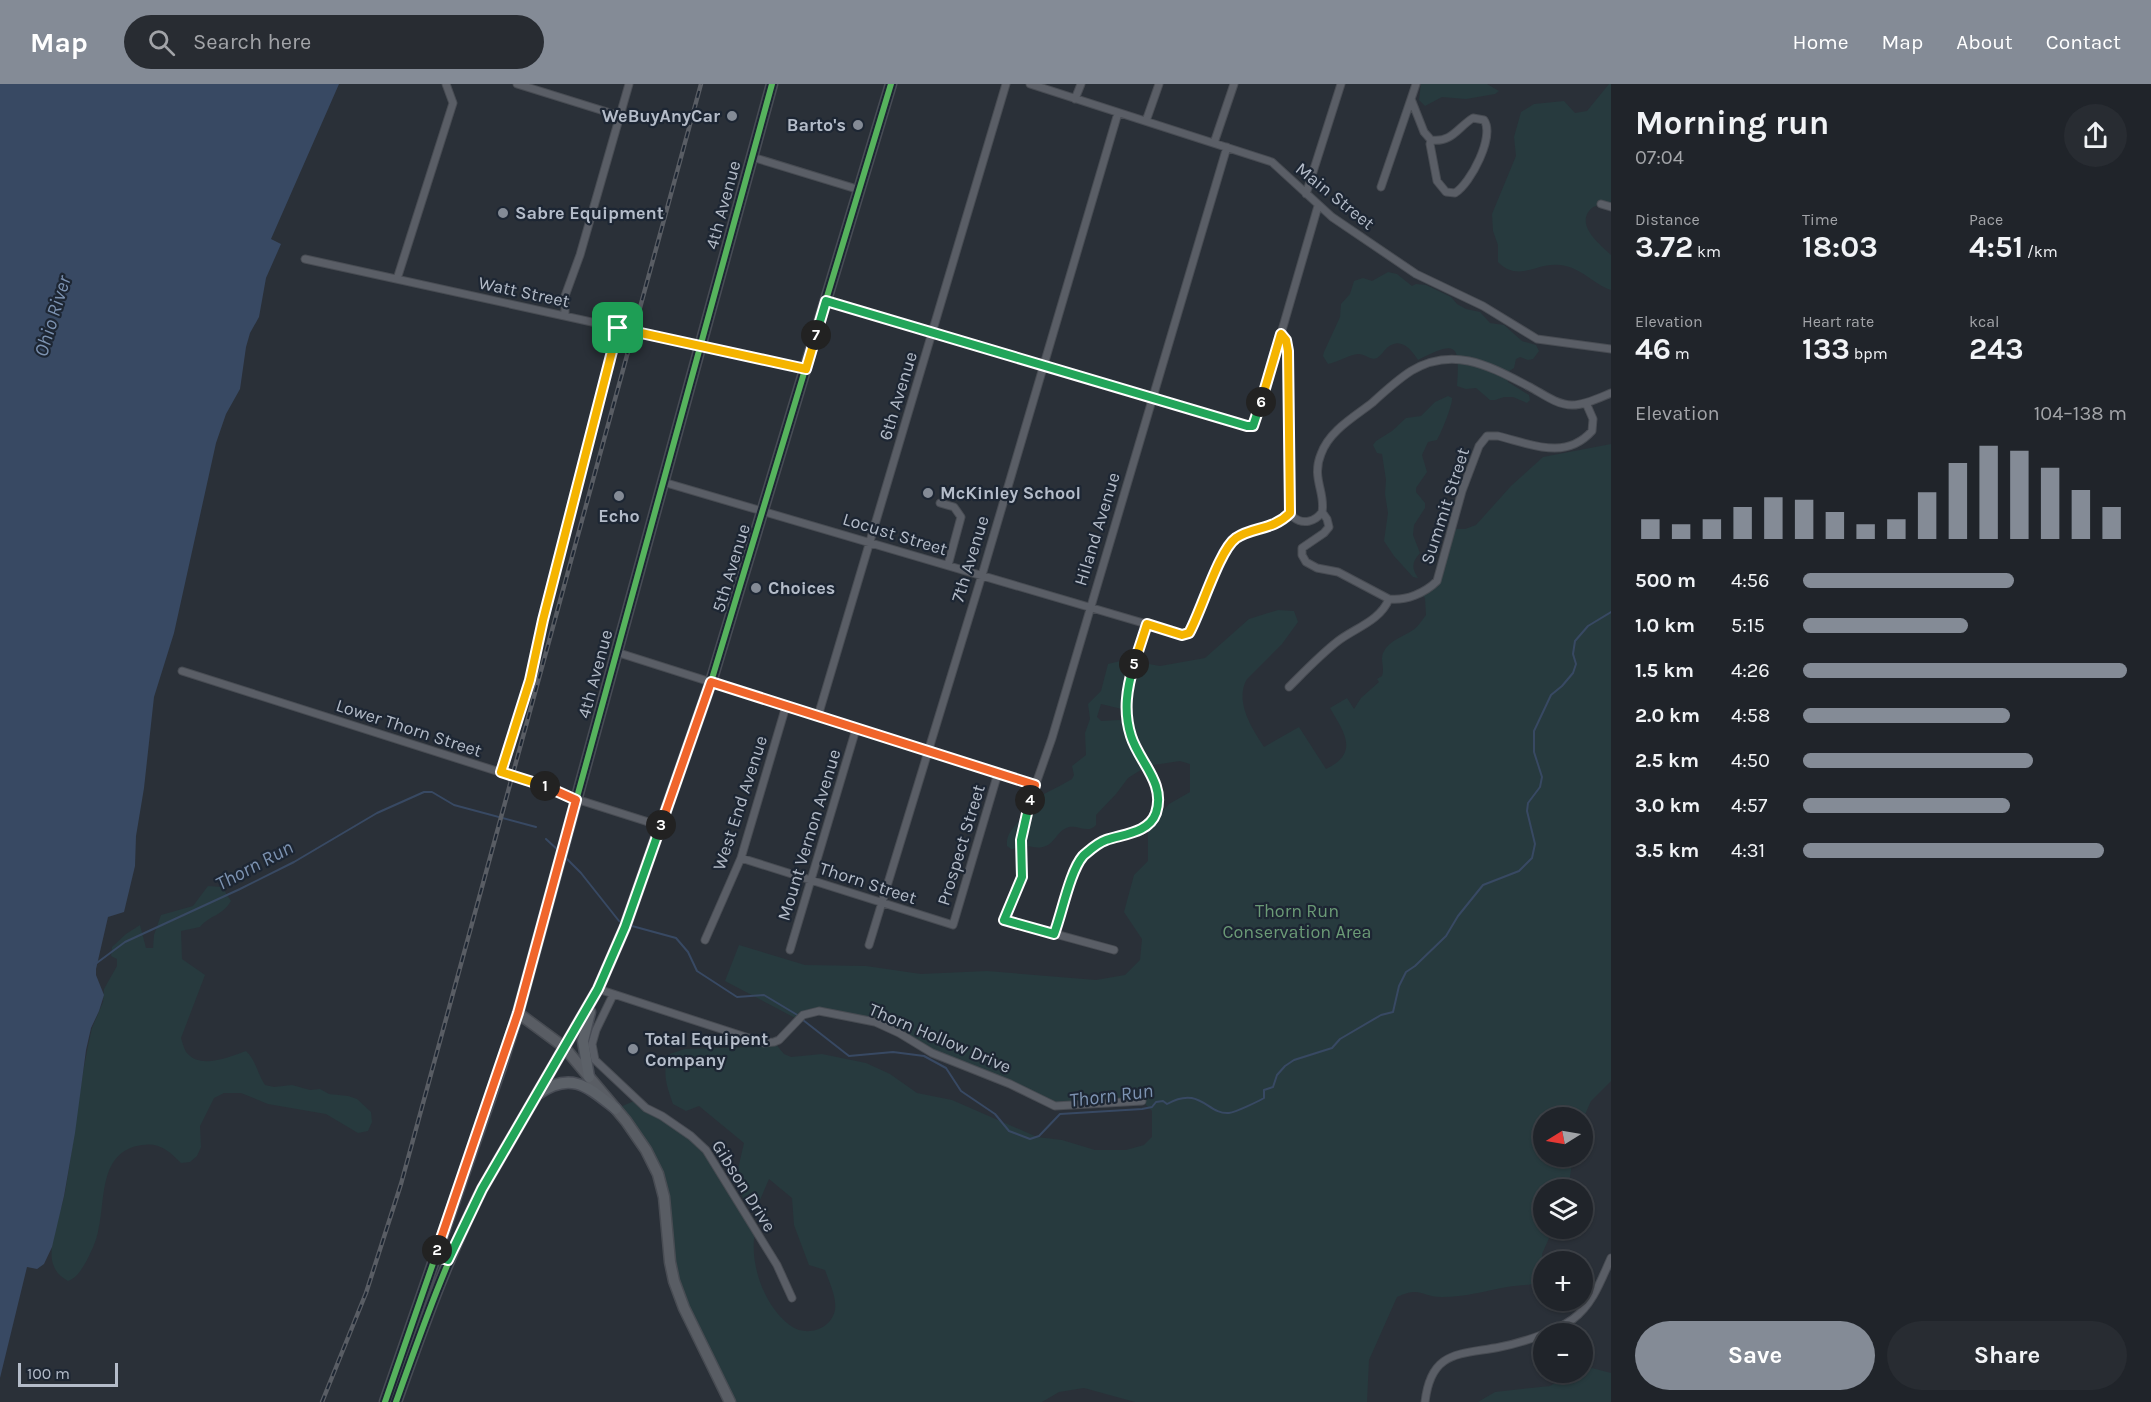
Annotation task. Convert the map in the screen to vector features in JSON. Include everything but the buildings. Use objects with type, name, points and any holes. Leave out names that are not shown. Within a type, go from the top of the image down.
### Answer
[{"type":"main road","name":"4th Avenue","points":[[385,1402],[518,1013],[772,84]]},
{"type":"main road","name":"5th Avenue","points":[[396,1402],[448,1260],[482,1189],[598,989],[625,927],[711,682],[891,84]]},
{"type":"main road","points":[[589,1077],[583,1041],[586,1023],[598,989]]},
{"type":"main road","points":[[536,1096],[556,1084],[573,1082],[586,1086],[616,1109]]},
{"type":"main road","points":[[433,1261],[448,1260]]},
{"type":"street","points":[[397,279],[453,103],[446,84]]},
{"type":"street","points":[[517,84],[620,116]]},
{"type":"street","points":[[565,316],[565,296],[580,255],[629,84]]},
{"type":"street","name":"6th Avenue","points":[[818,716],[1006,84]]},
{"type":"street","name":"Main Street","points":[[1030,84],[1272,162],[1318,206],[1416,274],[1478,303],[1541,340],[1611,349]]},
{"type":"street","points":[[1075,99],[1081,84]]},
{"type":"street","points":[[1146,121],[1159,84]]},
{"type":"street","points":[[1214,143],[1234,84]]},
{"type":"street","points":[[1306,194],[1341,84]]},
{"type":"street","points":[[1381,187],[1416,84]]},
{"type":"street","points":[[1411,99],[1424,132],[1431,140],[1437,181],[1446,192],[1455,193],[1462,188],[1477,165],[1487,125],[1484,120],[1473,118],[1450,138],[1431,140]]},
{"type":"street","name":"7th Avenue","points":[[869,945],[1118,112]]},
{"type":"street","name":"Hiland Avenue","points":[[1054,934],[1004,920],[1022,877],[1021,840],[1026,812],[1052,738],[1227,147]]},
{"type":"street","points":[[752,157],[860,190]]},
{"type":"street","points":[[1601,204],[1611,207]]},
{"type":"street","points":[[826,301],[1253,426],[1318,206]]},
{"type":"street","name":"Watt Street","points":[[305,259],[806,369]]},
{"type":"street","points":[[501,772],[530,680],[543,620],[618,328]]},
{"type":"street","points":[[1281,334],[1286,340],[1288,351],[1290,513],[1297,521],[1308,522],[1317,518],[1322,512]]},
{"type":"street","points":[[1288,687],[1339,640],[1378,615],[1389,599],[1338,573],[1311,566],[1303,558],[1301,551],[1304,546],[1329,527],[1322,512],[1317,475],[1320,454],[1338,430],[1402,377],[1422,366],[1450,359],[1475,361],[1500,371],[1558,402],[1572,405],[1586,403],[1611,393]]},
{"type":"street","name":"Summit Street","points":[[1389,599],[1398,600],[1412,596],[1426,590],[1437,581],[1462,491],[1479,446],[1487,436],[1498,436],[1546,448],[1564,448],[1584,438],[1592,431],[1593,419],[1586,403]]},
{"type":"street","name":"Locust Street","points":[[663,482],[1186,635],[1191,630],[1223,555],[1232,542],[1239,536],[1276,525],[1290,513]]},
{"type":"street","points":[[940,503],[954,507],[961,517],[948,565]]},
{"type":"street","points":[[1114,950],[1054,934],[1074,872],[1082,858],[1099,843],[1147,826],[1156,814],[1158,796],[1156,785],[1153,775],[1135,746],[1126,710],[1128,684],[1147,624]]},
{"type":"street","points":[[616,652],[1035,785]]},
{"type":"street","name":"Lower Thorn Street","points":[[182,672],[501,772],[553,789],[576,800],[661,826]]},
{"type":"street","name":"West End Avenue","points":[[705,940],[741,858],[786,706]]},
{"type":"street","name":"Mount Vernon Avenue","points":[[790,950],[856,729]]},
{"type":"street","name":"Prospect Street","points":[[953,925],[998,773]]},
{"type":"street","name":"Thorn Street","points":[[741,858],[953,925]]},
{"type":"street","name":"Thorn Hollow Drive","points":[[598,989],[769,1044],[780,1040],[801,1017],[813,1011],[875,1022],[932,1053],[1010,1084],[1056,1106],[1142,1101]]},
{"type":"street","name":"Gibson Drive","points":[[613,995],[596,1030],[592,1044],[595,1060],[646,1108],[691,1136],[706,1150],[777,1265],[792,1298]]},
{"type":"street","points":[[518,1013],[564,1047],[641,1141],[658,1174],[664,1197],[674,1281],[684,1308],[730,1402]]},
{"type":"street","points":[[1425,1402],[1431,1377],[1439,1365],[1451,1356],[1466,1351],[1510,1345],[1558,1328],[1572,1320],[1590,1302],[1611,1258]]},
{"type":"green space","points":[[1421,84],[1487,84],[1499,91],[1495,94],[1466,99],[1442,97],[1425,106],[1419,100]]},
{"type":"green space","points":[[1611,84],[1611,207],[1602,205],[1594,207],[1586,217],[1586,223],[1596,241],[1611,255],[1611,290],[1567,266],[1551,265],[1521,271],[1506,268],[1498,262],[1498,245],[1493,231],[1492,214],[1516,156],[1514,137],[1521,112],[1534,104],[1564,101],[1575,113],[1587,111]]},
{"type":"green space","points":[[1388,272],[1397,274],[1412,286],[1426,285],[1451,297],[1466,309],[1480,312],[1490,323],[1504,325],[1522,341],[1536,345],[1539,351],[1533,359],[1520,357],[1516,359],[1514,368],[1506,373],[1508,382],[1529,395],[1530,400],[1527,403],[1513,397],[1504,397],[1490,400],[1476,388],[1466,389],[1457,386],[1458,361],[1453,350],[1448,348],[1418,360],[1409,348],[1397,343],[1388,347],[1375,359],[1356,354],[1328,364],[1323,356],[1324,352],[1340,317],[1341,304],[1350,294],[1354,281],[1363,278],[1372,281]]},
{"type":"green space","points":[[1448,396],[1452,398],[1449,412],[1437,440],[1428,442],[1422,455],[1427,472],[1416,488],[1416,492],[1425,503],[1425,508],[1414,525],[1413,535],[1420,553],[1413,565],[1418,578],[1413,577],[1384,541],[1388,513],[1385,494],[1386,480],[1382,454],[1377,453],[1373,445],[1406,418],[1421,416],[1435,402]]},
{"type":"green space","name":"Thorn Run Conservation Area","points":[[1611,444],[1611,1081],[1591,1101],[1588,1107],[1533,1107],[1533,1167],[1571,1167],[1570,1179],[1533,1179],[1533,1239],[1549,1239],[1543,1251],[1533,1251],[1533,1283],[1459,1296],[1435,1297],[1411,1292],[1397,1297],[1369,1360],[1367,1402],[1135,1402],[1084,1388],[1059,1392],[1042,1402],[730,1402],[679,1296],[661,1185],[616,1109],[636,1100],[699,1142],[755,1232],[754,1257],[761,1284],[773,1308],[781,1318],[797,1329],[817,1330],[833,1317],[835,1300],[825,1270],[809,1265],[794,1225],[792,1198],[769,1179],[760,1200],[743,1199],[737,1173],[744,1143],[699,1106],[686,1111],[673,1104],[665,1073],[670,1054],[685,1049],[756,1047],[774,1042],[784,1054],[791,1057],[822,1054],[866,1063],[890,1074],[917,1093],[952,1100],[1037,1137],[1062,1140],[1095,1150],[1126,1150],[1144,1145],[1152,1137],[1152,1111],[1142,1101],[1064,1107],[932,1053],[886,1026],[819,1011],[799,1020],[725,981],[739,945],[805,965],[866,966],[921,974],[987,971],[1096,980],[1125,975],[1140,960],[1142,939],[1124,912],[1134,875],[1148,861],[1148,827],[1169,804],[1190,792],[1190,764],[1180,761],[1147,766],[1128,778],[1096,815],[1096,825],[1093,828],[1065,828],[1051,843],[1041,847],[1025,846],[1011,849],[1007,846],[1008,835],[1024,809],[1041,796],[1072,779],[1074,775],[1072,766],[1086,755],[1085,733],[1090,719],[1088,704],[1101,691],[1108,664],[1137,657],[1149,664],[1160,666],[1205,658],[1249,619],[1278,610],[1294,611],[1298,622],[1282,644],[1247,679],[1242,696],[1246,714],[1264,747],[1299,727],[1326,769],[1337,763],[1346,749],[1344,734],[1330,708],[1347,698],[1354,709],[1361,698],[1379,682],[1377,679],[1382,676],[1382,656],[1386,649],[1392,642],[1415,629],[1426,615],[1425,598],[1420,593],[1432,586],[1451,529],[1465,529],[1476,525],[1511,486],[1543,457]],"holes":[[[1101,704],[1126,710],[1127,722],[1101,721],[1097,717]]]},
{"type":"green space","points":[[208,886],[222,887],[231,901],[200,927],[181,931],[182,959],[205,975],[181,1038],[186,1052],[199,1060],[215,1061],[246,1051],[252,1058],[265,1085],[274,1087],[292,1085],[310,1090],[320,1089],[329,1094],[357,1099],[371,1112],[372,1122],[368,1131],[358,1133],[326,1114],[268,1104],[241,1093],[224,1093],[214,1098],[200,1126],[201,1147],[197,1156],[190,1162],[181,1163],[164,1148],[148,1144],[128,1149],[118,1157],[106,1179],[95,1243],[80,1271],[68,1281],[54,1267],[52,1243],[65,1192],[92,1028],[103,1002],[104,989],[117,966],[117,959],[111,956],[112,947],[140,925],[146,948],[153,948],[154,935],[161,915],[193,906]]},
{"type":"green space","points":[[1593,1368],[1611,1373],[1611,1402],[1478,1402],[1495,1392],[1550,1386],[1555,1383],[1593,1383]]},
{"type":"water","name":"Ohio River","points":[[0,84],[339,84],[271,239],[281,244],[266,278],[259,317],[250,333],[246,347],[240,389],[226,414],[216,443],[174,633],[154,697],[136,836],[135,866],[124,912],[108,917],[96,969],[104,995],[91,1028],[86,1050],[64,1196],[52,1247],[44,1264],[37,1269],[27,1267],[0,1378]]},
{"type":"waterway","name":"Thorn Run","points":[[803,1020],[849,1056],[893,1052],[924,1056],[946,1068],[961,1091],[995,1114],[1009,1131],[1030,1139],[1039,1136],[1060,1114],[1142,1109],[1152,1107],[1156,1102],[1163,1101],[1167,1104],[1188,1098],[1196,1099],[1215,1110],[1229,1113],[1257,1102],[1264,1098],[1264,1090],[1273,1087],[1277,1075],[1294,1060],[1332,1048],[1340,1039],[1381,1015],[1393,1012],[1399,986],[1406,972],[1446,936],[1458,916],[1483,885],[1519,871],[1532,858],[1535,844],[1527,811],[1528,803],[1540,787],[1542,777],[1534,752],[1534,731],[1551,695],[1573,673],[1576,664],[1573,654],[1575,641],[1588,626],[1611,612]]},
{"type":"waterway","name":"Thorn Run","points":[[94,965],[125,942],[294,862],[377,813],[424,792],[432,792],[454,805],[536,827]]},
{"type":"waterway","name":"Thorn Run","points":[[546,839],[559,851]]},
{"type":"waterway","name":"Thorn Run","points":[[565,857],[581,873],[619,921]]},
{"type":"waterway","name":"Thorn Run","points":[[632,926],[676,938],[688,952],[697,971],[737,997],[764,995],[799,1016]]},
{"type":"railway","points":[[322,1402],[366,1293],[401,1184],[701,84]]},
{"type":"cycle path","points":[[385,1402],[518,1013],[772,84]]},
{"type":"cycle path","points":[[396,1402],[436,1294],[469,1215],[598,989],[625,927],[711,682],[891,84]]},
{"type":"place","name":"WeBuyAnyCar","points":[[732,116]]},
{"type":"place","name":"Barto's","points":[[858,125]]},
{"type":"place","name":"Sabre Equipment","points":[[503,213]]},
{"type":"place","name":"McKinley School","points":[[928,493]]},
{"type":"place","name":"Echo","points":[[619,496]]},
{"type":"place","name":"Choices","points":[[756,588]]},
{"type":"place","name":"Total Equipent Company","points":[[633,1049]]},
{"type":"route","points":[[826,301],[1250,426],[1253,426],[1256,420],[1281,334],[1286,340],[1288,351],[1290,513],[1276,525],[1239,536],[1228,546],[1189,633],[1182,635],[1147,624],[1128,684],[1126,710],[1127,722],[1135,746],[1153,775],[1156,785],[1158,806],[1156,814],[1147,826],[1099,843],[1082,858],[1074,872],[1054,934],[1004,920],[1022,877],[1021,840],[1026,812],[1035,785],[711,682],[627,922],[598,989],[482,1189],[448,1260],[435,1256],[518,1013],[576,800],[553,789],[501,772],[530,680],[543,620],[608,375],[618,328],[806,369],[826,301]]}]
